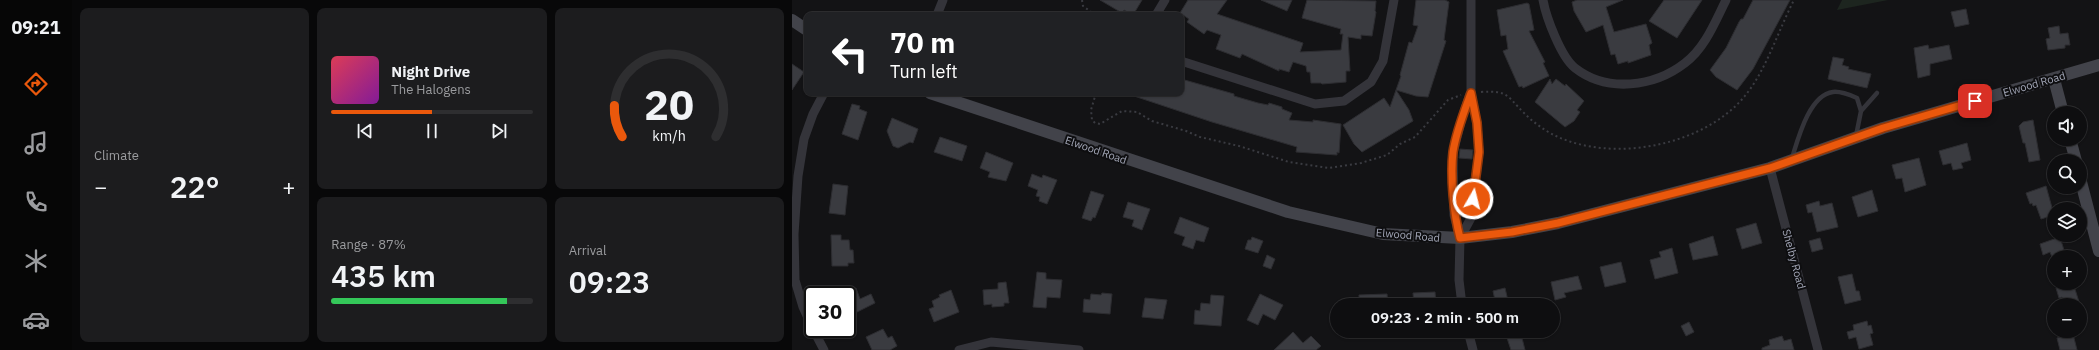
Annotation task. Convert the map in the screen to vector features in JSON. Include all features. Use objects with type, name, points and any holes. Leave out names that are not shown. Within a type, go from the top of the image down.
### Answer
[{"type":"main road","points":[[792,20],[804,28]]},
{"type":"main road","name":"Elwood Road","points":[[939,96],[1288,212],[1383,234],[1460,238],[1512,232],[1558,223],[1770,168],[1856,138],[2099,65]]},
{"type":"main road","points":[[2054,79],[2061,106]]},
{"type":"main road","points":[[2084,194],[2099,251]]},
{"type":"street","points":[[938,12],[943,0]]},
{"type":"street","points":[[1158,12],[1165,0]]},
{"type":"street","points":[[1184,62],[1315,104],[1344,101],[1371,82],[1383,61],[1394,0]]},
{"type":"street","points":[[1460,238],[1471,218],[1479,152],[1473,93],[1472,0]]},
{"type":"street","points":[[1543,0],[1545,12],[1563,51],[1574,67],[1591,78],[1621,85],[1651,81],[1685,63],[1710,34],[1726,0]]},
{"type":"street","points":[[1461,298],[1459,280],[1460,238],[1454,215],[1453,153],[1462,118],[1473,93]]},
{"type":"street","points":[[804,309],[794,280],[794,234],[798,176],[804,139],[813,114],[822,96]]},
{"type":"street","name":"Shelby Road","points":[[1770,168],[1818,350]]},
{"type":"street","points":[[818,338],[824,350]]},
{"type":"street","points":[[1470,338],[1473,350]]},
{"type":"street","points":[[959,350],[991,342],[1079,350]]},
{"type":"lane","points":[[1792,160],[1802,129],[1813,106],[1825,94],[1834,92],[1857,98],[1862,111]]},
{"type":"lane","points":[[1856,138],[1862,111],[1877,93]]},
{"type":"path","points":[[1082,0],[1083,6],[1091,12]]},
{"type":"path","points":[[1473,93],[1502,92],[1512,98],[1524,113],[1544,129],[1556,136],[1578,144],[1616,150],[1640,149],[1672,140],[1704,128],[1723,117],[1743,98],[1758,77],[1794,0]]},
{"type":"path","points":[[1095,96],[1091,110],[1092,120],[1095,124],[1100,124],[1122,111],[1137,112],[1152,121],[1186,131],[1200,137],[1239,146],[1290,162],[1329,168],[1387,155],[1400,144],[1416,137],[1448,100],[1455,96]]},
{"type":"shaded area","points":[[1842,0],[1888,0],[1837,10]]},
{"type":"building","points":[[1100,0],[1142,0],[1135,12],[1128,12],[1124,10],[1120,12]]},
{"type":"building","points":[[1188,0],[1227,0],[1217,14],[1303,43],[1300,52],[1341,50],[1343,34],[1340,34],[1341,29],[1302,18],[1307,0],[1376,1],[1376,12],[1372,36],[1361,35],[1361,39],[1348,37],[1350,71],[1346,71],[1346,82],[1322,84],[1311,83],[1310,72],[1307,72],[1306,66],[1293,62],[1289,72],[1279,69],[1279,71],[1242,54],[1240,58],[1216,49],[1221,35],[1207,30],[1204,34],[1187,22],[1189,19],[1184,16],[1184,12],[1181,12]]},
{"type":"building","points":[[1261,0],[1292,0],[1287,11]]},
{"type":"building","points":[[1416,0],[1445,0],[1449,2],[1444,40],[1446,41],[1428,97],[1416,96],[1396,90],[1409,42],[1412,43],[1418,26],[1413,25]]},
{"type":"building","points":[[1577,0],[1623,0],[1606,7],[1614,32],[1646,24],[1652,43],[1649,45],[1651,55],[1628,63],[1628,61],[1618,64],[1615,54],[1611,55],[1603,25],[1586,32],[1574,11],[1572,2]]},
{"type":"building","points":[[1664,0],[1702,0],[1677,38],[1649,21]]},
{"type":"building","points":[[1753,0],[1790,0],[1753,69],[1737,90],[1716,77],[1710,70],[1726,48],[1739,22],[1743,19]]},
{"type":"building","points":[[1527,3],[1529,4],[1534,30],[1529,31],[1545,62],[1543,63],[1549,76],[1523,88],[1522,86],[1519,87],[1503,51],[1508,49],[1506,35],[1501,36],[1497,10]]},
{"type":"building","points":[[1966,9],[1969,24],[1955,27],[1951,12]]},
{"type":"building","points":[[2059,26],[2060,34],[2068,33],[2070,45],[2065,45],[2065,48],[2048,50],[2046,39],[2050,38],[2048,28]]},
{"type":"building","points":[[1928,45],[1929,49],[1949,45],[1952,59],[1930,64],[1930,75],[1918,78],[1914,48]]},
{"type":"building","points":[[1833,57],[1844,59],[1842,65],[1849,67],[1848,69],[1871,74],[1867,88],[1828,79]]},
{"type":"building","points":[[792,64],[804,72],[792,90]]},
{"type":"building","points":[[1550,79],[1552,84],[1556,79],[1565,86],[1566,84],[1584,101],[1577,110],[1580,112],[1574,121],[1565,127],[1535,102]]},
{"type":"building","points":[[1184,80],[1234,94],[1234,96],[1258,103],[1268,105],[1269,103],[1282,107],[1282,109],[1292,113],[1289,120],[1313,122],[1313,120],[1341,124],[1339,153],[1337,152],[1337,155],[1296,152],[1297,147],[1212,122],[1134,96],[1184,96]]},
{"type":"building","points":[[1396,90],[1409,110],[1413,121],[1362,152],[1354,144],[1343,125],[1384,98],[1390,107]]},
{"type":"building","points":[[852,104],[860,106],[859,109],[867,112],[858,140],[842,134]]},
{"type":"building","points":[[892,118],[918,129],[913,143],[910,142],[898,148],[893,146],[887,131]]},
{"type":"building","points":[[2033,120],[2040,160],[2029,162],[2025,143],[2023,143],[2019,126],[2023,122]]},
{"type":"building","points":[[940,137],[967,146],[962,161],[934,152]]},
{"type":"building","points":[[1967,143],[1971,160],[1961,163],[1963,168],[1953,170],[1951,163],[1943,165],[1939,151]]},
{"type":"building","points":[[1460,149],[1473,150],[1472,159],[1459,158]]},
{"type":"building","points":[[986,152],[1013,163],[1006,181],[988,177],[990,172],[980,168]]},
{"type":"building","points":[[1919,158],[1926,185],[1905,192],[1902,178],[1896,179],[1892,165]]},
{"type":"building","points":[[1032,174],[1042,178],[1043,175],[1057,180],[1047,204],[1039,201],[1040,197],[1036,196],[1038,190],[1028,186]]},
{"type":"building","points":[[833,184],[848,186],[845,215],[829,213]]},
{"type":"building","points":[[2046,186],[2050,202],[2047,202],[2047,217],[2041,219],[2036,205],[2033,206],[2032,203],[2030,204],[2026,193]]},
{"type":"building","points":[[1872,190],[1878,211],[1858,217],[1852,197]]},
{"type":"building","points":[[1091,191],[1104,195],[1095,218],[1093,217],[1091,221],[1082,218]]},
{"type":"building","points":[[1819,201],[1820,206],[1832,203],[1838,227],[1817,232],[1812,212],[1808,213],[1806,205]]},
{"type":"building","points":[[1128,202],[1150,209],[1142,230],[1132,226],[1134,220],[1123,217]]},
{"type":"building","points":[[1180,217],[1209,228],[1204,242],[1196,240],[1193,249],[1182,245],[1185,237],[1174,233]]},
{"type":"building","points":[[1756,223],[1762,243],[1742,249],[1736,229]]},
{"type":"building","points":[[831,235],[841,235],[841,240],[849,240],[850,250],[853,250],[854,263],[848,263],[848,266],[832,266]]},
{"type":"building","points":[[1713,236],[1718,255],[1693,260],[1689,244]]},
{"type":"building","points":[[1252,237],[1263,241],[1258,253],[1245,249],[1248,240],[1251,240]]},
{"type":"building","points":[[1820,238],[1823,249],[1812,252],[1809,241]]},
{"type":"building","points":[[2047,242],[2062,242],[2064,250],[2047,250],[2047,253],[2043,255],[2040,244]]},
{"type":"building","points":[[1672,248],[1678,273],[1655,279],[1650,260],[1661,257],[1659,252]]},
{"type":"building","points":[[1267,255],[1275,259],[1271,269],[1263,266]]},
{"type":"building","points":[[1621,262],[1626,282],[1605,287],[1600,267]]},
{"type":"building","points":[[1037,272],[1046,273],[1046,279],[1062,280],[1060,298],[1047,297],[1046,308],[1033,307]]},
{"type":"building","points":[[1852,274],[1856,291],[1859,291],[1861,300],[1845,304],[1838,277]]},
{"type":"building","points":[[1578,276],[1582,289],[1564,293],[1566,297],[1555,298],[1551,282]]},
{"type":"building","points":[[1006,282],[1009,303],[1004,303],[1004,306],[992,307],[992,304],[984,305],[983,290],[998,289],[998,283]]},
{"type":"building","points":[[856,288],[860,299],[871,294],[875,303],[856,312]]},
{"type":"building","points":[[1505,288],[1507,298],[1494,298],[1493,291]]},
{"type":"building","points":[[951,290],[959,312],[934,322],[929,309],[934,307],[932,301],[940,297],[939,295]]},
{"type":"building","points":[[2057,290],[2075,290],[2078,298],[2062,297],[2059,298]]},
{"type":"building","points":[[1435,292],[1435,298],[1413,298],[1413,293]]},
{"type":"building","points":[[1102,293],[1112,294],[1110,314],[1083,312],[1084,299],[1090,300],[1091,294],[1101,295]]},
{"type":"building","points":[[1260,294],[1283,305],[1275,320],[1263,314],[1258,325],[1247,320]]},
{"type":"building","points":[[1387,294],[1387,298],[1359,298],[1359,295]]},
{"type":"building","points":[[1211,295],[1224,296],[1221,326],[1194,324],[1195,310],[1200,311],[1201,303],[1210,304]]},
{"type":"building","points":[[1145,298],[1167,300],[1163,319],[1142,317]]},
{"type":"building","points":[[1867,321],[1868,326],[1871,325],[1873,333],[1870,334],[1873,345],[1859,349],[1856,337],[1849,339],[1847,332],[1854,330],[1853,325]]},
{"type":"building","points":[[1689,322],[1694,332],[1686,336],[1681,326]]},
{"type":"building","points":[[883,329],[888,338],[892,336],[897,346],[890,350],[872,350],[866,337]]},
{"type":"building","points":[[1293,332],[1303,343],[1311,336],[1321,346],[1316,350],[1274,350]]},
{"type":"building","points":[[1782,336],[1784,341],[1791,339],[1794,350],[1762,350],[1762,348],[1770,345],[1769,340]]},
{"type":"building","points":[[1507,338],[1522,338],[1525,350],[1511,350]]},
{"type":"building","points":[[2057,338],[2074,338],[2077,350],[2060,350]]},
{"type":"route","points":[[1473,199],[1479,152],[1477,123],[1471,93],[1462,118],[1453,153],[1454,215],[1460,238],[1512,232],[1558,223],[1770,168],[1883,128],[1975,101]]}]
